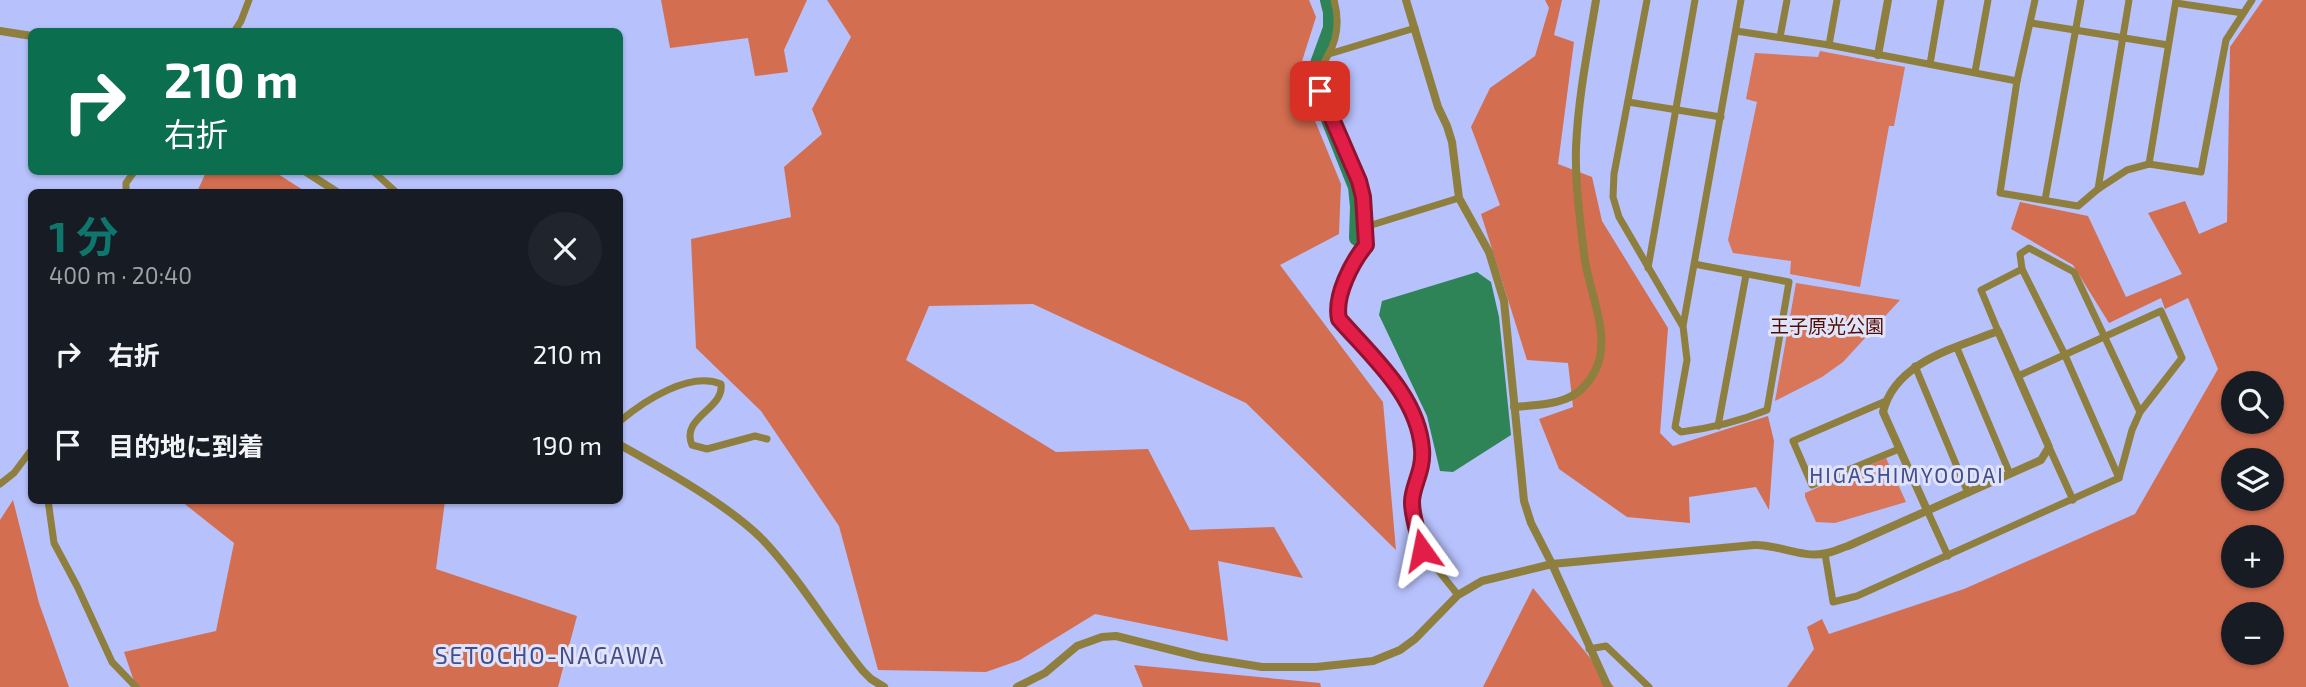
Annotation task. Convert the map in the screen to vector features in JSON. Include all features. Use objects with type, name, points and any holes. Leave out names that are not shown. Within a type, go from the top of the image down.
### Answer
[{"type":"street","points":[[237,28],[249,0]]},
{"type":"street","points":[[1334,0],[1338,14],[1336,31],[1318,76],[1320,91],[1359,181],[1363,197],[1366,245],[1359,254],[1339,299],[1339,319],[1413,410],[1422,448],[1422,469],[1412,501],[1422,550],[1458,595]]},
{"type":"street","points":[[1406,0],[1435,98],[1452,142],[1459,198],[1489,252],[1499,278],[1504,301],[1524,501],[1531,523],[1608,687]]},
{"type":"street","points":[[1514,407],[1562,402],[1589,380],[1601,353],[1603,340],[1585,266],[1576,150],[1580,95],[1596,0]]},
{"type":"street","points":[[1647,0],[1614,174],[1613,197],[1619,217],[1683,326]]},
{"type":"street","points":[[1647,268],[1695,0]]},
{"type":"street","points":[[1694,264],[1789,282],[1767,410],[1718,426],[1681,432],[1675,427],[1688,360],[1683,326],[1694,264],[1721,117],[1741,0]]},
{"type":"street","points":[[1780,37],[1787,0]]},
{"type":"street","points":[[1829,45],[1837,0]]},
{"type":"street","points":[[1878,55],[1888,0]]},
{"type":"street","points":[[1930,64],[1941,0]]},
{"type":"street","points":[[1975,72],[1988,0]]},
{"type":"street","points":[[2035,0],[2017,81],[2000,193],[2078,206],[2127,170],[2149,164],[2201,172],[2226,40],[2252,0]]},
{"type":"street","points":[[2045,200],[2081,0]]},
{"type":"street","points":[[2098,189],[2129,0]]},
{"type":"street","points":[[2149,164],[2176,1],[2243,13]]},
{"type":"street","points":[[2031,23],[2168,45]]},
{"type":"street","points":[[1329,54],[1415,28]]},
{"type":"street","points":[[0,31],[28,35]]},
{"type":"street","points":[[1736,31],[1829,45],[2017,81]]},
{"type":"street","points":[[1628,102],[1721,117]]},
{"type":"street","points":[[311,175],[332,189]]},
{"type":"street","points":[[377,175],[393,189]]},
{"type":"street","points":[[1365,227],[1459,198]]},
{"type":"street","points":[[2119,478],[2064,354],[2022,270],[2020,254],[2029,248],[2074,272],[2140,412]]},
{"type":"street","points":[[2022,270],[1981,290],[2073,500]]},
{"type":"street","points":[[1718,426],[1745,275]]},
{"type":"street","points":[[1825,554],[1833,602],[1857,596],[2119,478],[2132,430],[2140,412],[2182,358],[2161,311],[2018,376]]},
{"type":"street","points":[[1948,556],[1883,412],[1889,392],[1915,366],[1998,331]]},
{"type":"street","points":[[1957,348],[2010,474]]},
{"type":"street","points":[[1915,366],[1968,493]]},
{"type":"street","points":[[623,419],[669,389],[700,380],[716,381],[722,384],[719,398],[693,425],[690,433],[692,445],[707,449],[755,436],[767,439]]},
{"type":"street","points":[[1886,401],[1793,441],[1812,485],[1899,449]]},
{"type":"street","points":[[623,447],[746,524],[780,562],[863,671],[871,680],[884,687]]},
{"type":"street","points":[[1017,687],[1045,673],[1077,646],[1102,636],[1116,636],[1200,657],[1262,667],[1316,667],[1373,661],[1400,650],[1415,639],[1458,595],[1482,581],[1552,564],[1754,545],[1767,544],[1809,554],[1825,554],[2040,460],[2049,447]]},
{"type":"street","points":[[0,484],[14,473],[28,455]]},
{"type":"street","points":[[49,504],[54,543],[112,662],[136,687]]},
{"type":"street","points":[[1589,649],[1606,646],[1649,687]]},
{"type":"green space","points":[[1820,51],[1905,67],[1894,126],[1889,126],[1860,287],[1790,274],[1791,261],[1733,253],[1728,240],[1757,102],[1746,99],[1755,53],[1818,57]]},
{"type":"green space","name":"王子原光公園","points":[[1796,283],[1900,300],[1843,362],[1822,377],[1775,401]]},
{"type":"green space","points":[[1886,458],[1906,502],[1835,523],[1816,522],[1805,493]]},
{"type":"shaded area","points":[[661,0],[807,0],[784,50],[788,72],[755,76],[748,38],[670,48]]},
{"type":"shaded area","points":[[827,0],[1309,0],[1316,17],[1297,77],[1341,184],[1339,234],[1280,265],[1383,402],[1396,550],[1246,403],[1033,304],[929,306],[906,360],[1056,452],[1148,449],[1190,530],[1274,527],[1303,578],[1218,561],[1228,641],[1095,614],[1020,660],[986,672],[878,670],[839,526],[761,411],[696,348],[691,239],[791,217],[784,167],[822,134],[812,109],[851,37]]},
{"type":"shaded area","points":[[1545,0],[1562,0],[1554,35],[1574,42],[1558,164],[1592,177],[1602,221],[1668,328],[1660,433],[1673,446],[1768,416],[1774,441],[1769,510],[1756,487],[1689,497],[1690,523],[1627,517],[1559,469],[1539,419],[1573,407],[1568,363],[1527,360],[1481,214],[1500,205],[1471,127],[1490,88],[1535,56],[1549,8]]},
{"type":"shaded area","points":[[2263,0],[2306,0],[2306,687],[1787,687],[1814,649],[1807,627],[1822,619],[1829,634],[1964,589],[2135,514],[2218,369],[2188,298],[2165,309],[2161,298],[2109,323],[2073,265],[2011,229],[2020,202],[2088,216],[2126,297],[2182,274],[2148,213],[2185,201],[2199,234],[2227,222],[2230,47]]},
{"type":"shaded area","points":[[205,175],[280,175],[301,189],[198,189]]},
{"type":"shaded area","points":[[1477,272],[1491,282],[1499,317],[1511,435],[1453,472],[1440,471],[1427,416],[1379,315],[1382,301]]},
{"type":"shaded area","points":[[13,500],[39,603],[69,687],[0,687],[0,520]]},
{"type":"shaded area","points":[[185,504],[445,504],[436,569],[577,616],[558,687],[136,687],[124,652],[216,631],[234,543]]},
{"type":"shaded area","points":[[1533,588],[1614,687],[1483,687]]},
{"type":"shaded area","points":[[1134,665],[1320,683],[1321,687],[1143,687]]},
{"type":"waterway","points":[[1328,0],[1331,28],[1312,80],[1314,92],[1324,107],[1356,187],[1357,238]]},
{"type":"district","name":"HIGASHIMYOODAI","points":[[1907,474]]},
{"type":"district","name":"SETOCHO-NAGAWA","points":[[550,655]]},
{"type":"route","points":[[1320,91],[1359,181],[1363,197],[1366,245],[1359,254],[1339,299],[1339,319],[1413,410],[1422,448],[1422,469],[1412,501],[1422,550]]}]
